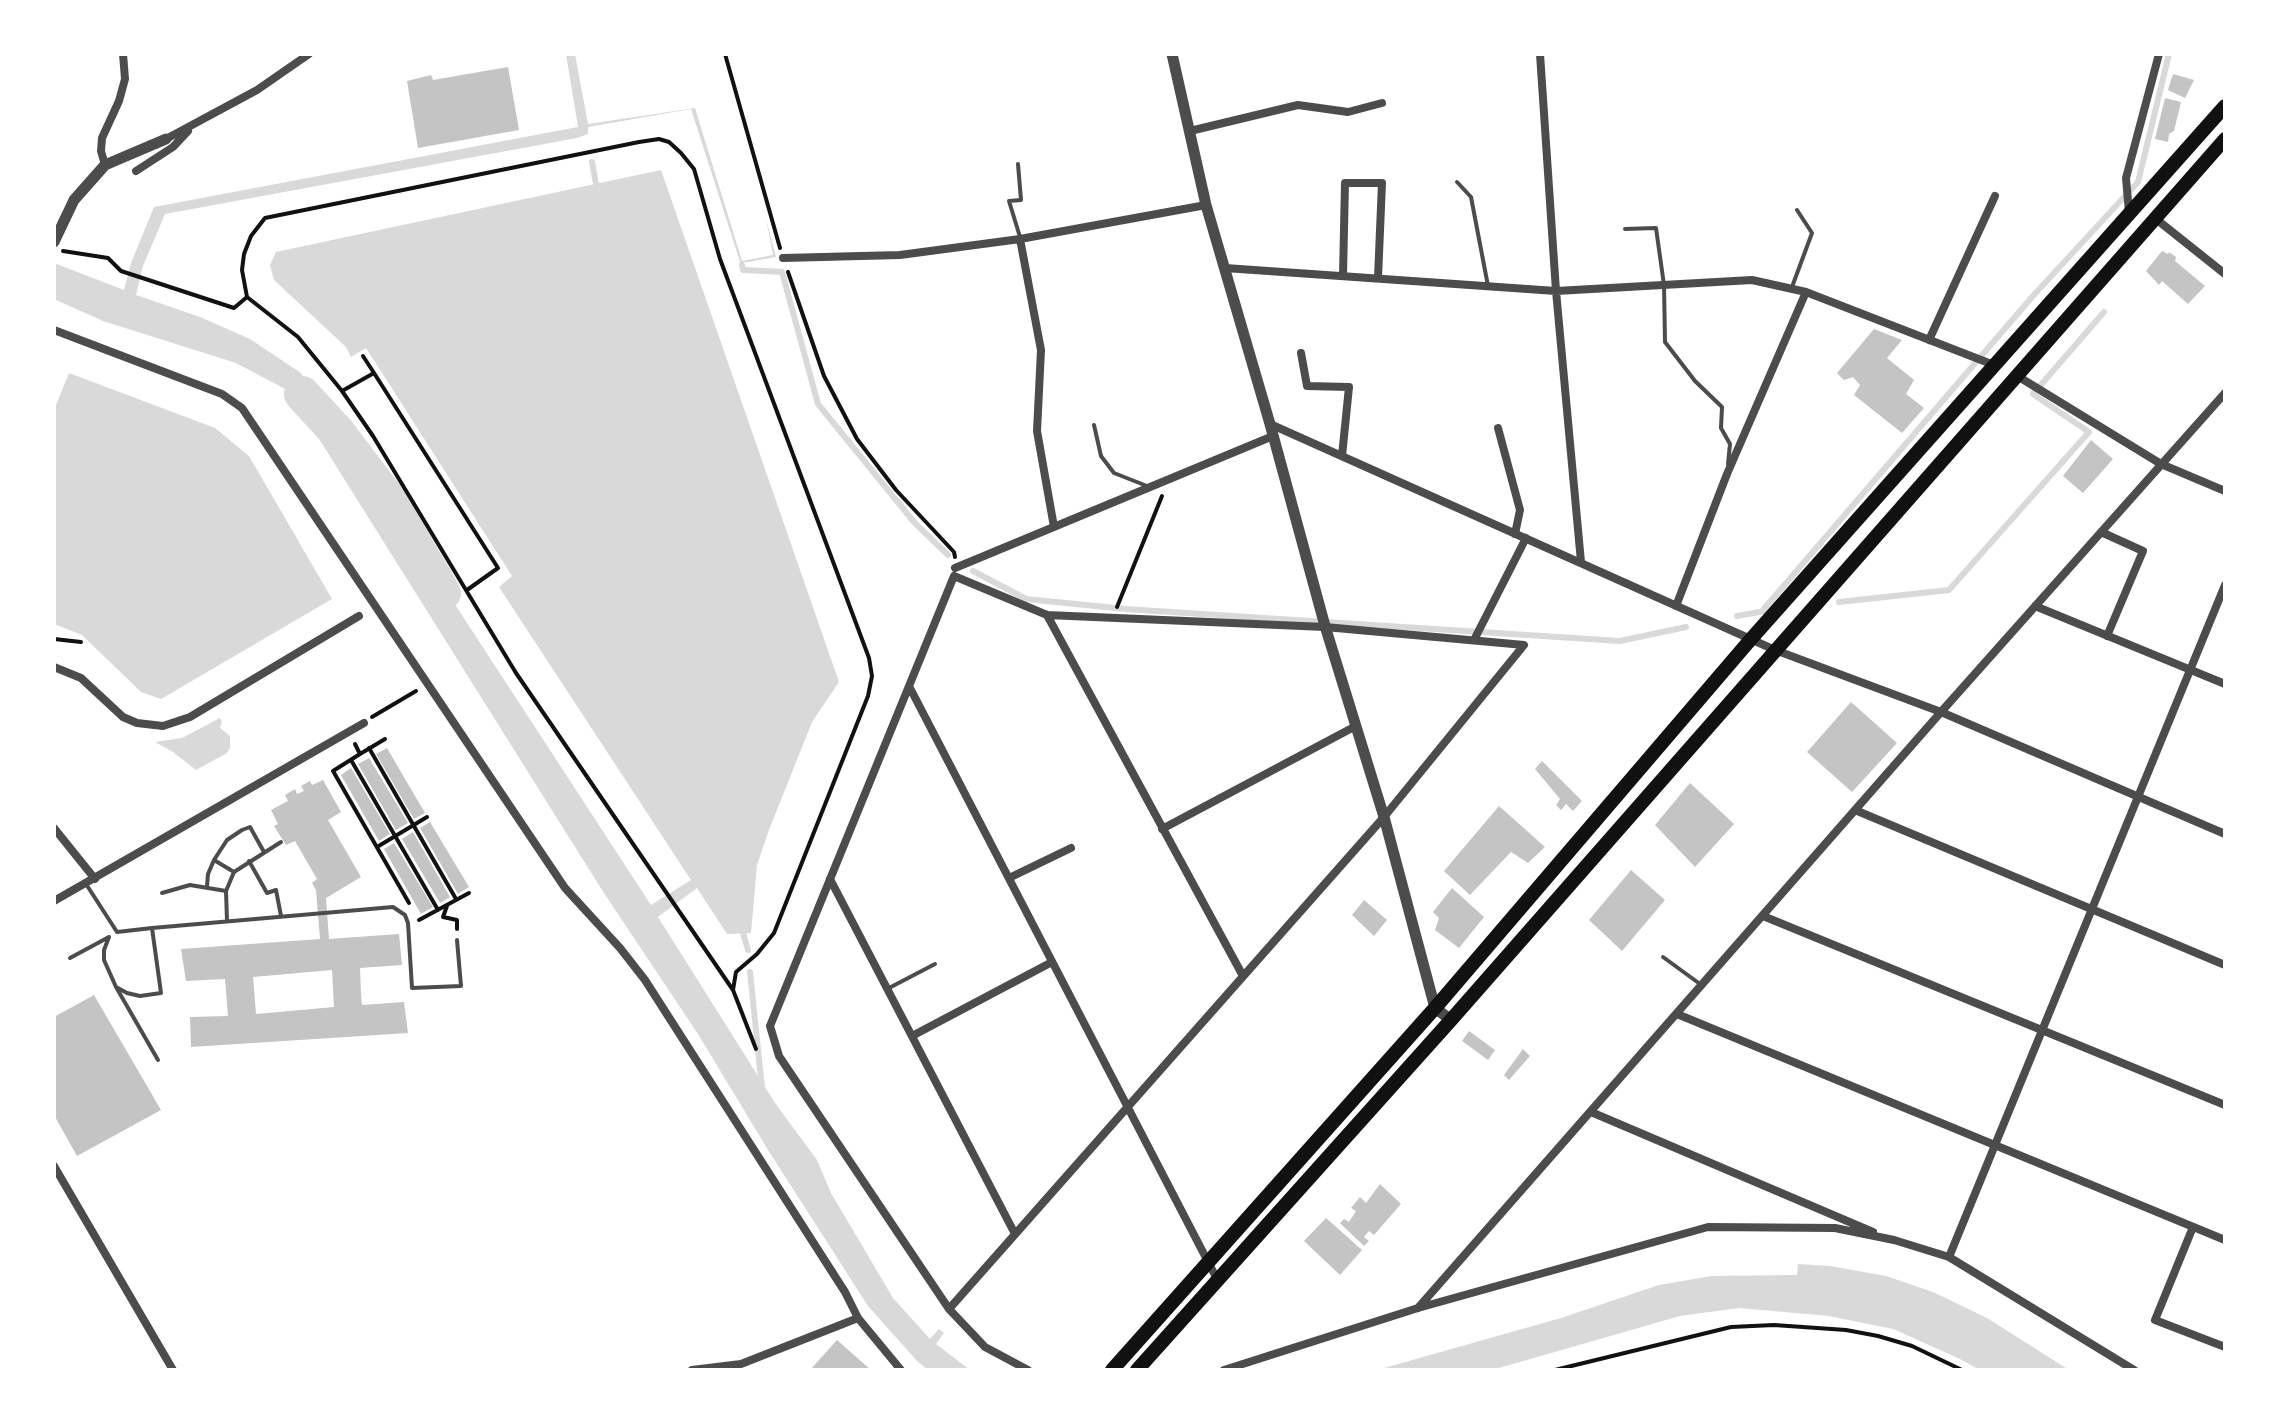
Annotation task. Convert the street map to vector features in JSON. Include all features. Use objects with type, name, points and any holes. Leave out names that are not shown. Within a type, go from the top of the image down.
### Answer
[{"type":"main road","points":[[1112,1370],[1435,1008],[1751,639],[2225,106]]},
{"type":"main road","points":[[1137,1370],[1219,1282],[1775,650],[2025,380],[2225,139]]},
{"type":"street","points":[[105,165],[101,151],[102,138],[119,101],[125,79],[123,54]]},
{"type":"street","points":[[54,244],[74,200],[105,165],[166,139],[257,90],[309,54]]},
{"type":"street","points":[[1172,54],[1206,205],[1354,727],[1384,817],[1435,1008],[1451,1020]]},
{"type":"street","points":[[1540,54],[1556,291],[1581,562]]},
{"type":"street","points":[[2129,215],[2126,178],[2159,54]]},
{"type":"street","points":[[1190,131],[1298,105],[1348,112],[1382,103]]},
{"type":"street","points":[[136,171],[173,147],[194,124]]},
{"type":"street","points":[[1343,276],[1345,183],[1382,183],[1378,278]]},
{"type":"street","points":[[1929,340],[1995,196]]},
{"type":"street","points":[[783,258],[900,255],[1020,239],[1206,205]]},
{"type":"street","points":[[2156,219],[2225,274]]},
{"type":"street","points":[[1020,239],[1041,350],[1037,431],[1054,527]]},
{"type":"street","points":[[1225,268],[1556,291],[1752,280],[1806,292],[1994,365]]},
{"type":"street","points":[[1676,606],[1727,474],[1806,292]]},
{"type":"street","points":[[54,330],[222,394],[242,408],[565,888],[645,980],[845,1292],[858,1318],[901,1370]]},
{"type":"street","points":[[54,339],[64,334]]},
{"type":"street","points":[[1301,353],[1307,386],[1349,387],[1342,456]]},
{"type":"street","points":[[2025,380],[2161,464],[2225,491]]},
{"type":"street","points":[[1418,1308],[2225,393]]},
{"type":"street","points":[[1498,428],[1520,510],[1515,534]]},
{"type":"street","points":[[955,568],[1168,479],[1272,430],[1342,456],[1775,650],[1941,712],[2225,834]]},
{"type":"street","points":[[2101,532],[2143,551],[2107,636]]},
{"type":"street","points":[[1474,639],[1526,538]]},
{"type":"street","points":[[949,1309],[1384,817],[1524,645],[1324,622],[1047,615],[954,576],[770,1026],[779,1056],[949,1309],[985,1347],[1028,1370]]},
{"type":"street","points":[[1949,1257],[2225,585]]},
{"type":"street","points":[[2035,606],[2225,684]]},
{"type":"street","points":[[1047,615],[1243,976]]},
{"type":"street","points":[[54,667],[81,678],[123,717],[150,726],[163,726],[190,717],[359,616]]},
{"type":"street","points":[[910,688],[1219,1282]]},
{"type":"street","points":[[54,901],[364,723]]},
{"type":"street","points":[[1162,829],[1354,727]]},
{"type":"street","points":[[1855,810],[2225,965]]},
{"type":"street","points":[[54,828],[90,881]]},
{"type":"street","points":[[1009,878],[1071,848]]},
{"type":"street","points":[[830,879],[1015,1234]]},
{"type":"street","points":[[1763,916],[2225,1105]]},
{"type":"street","points":[[912,1036],[1052,962]]},
{"type":"street","points":[[1677,1014],[2225,1240]]},
{"type":"street","points":[[1591,1112],[1894,1240]]},
{"type":"street","points":[[54,1166],[173,1370]]},
{"type":"street","points":[[1224,1370],[1418,1308],[1708,1227],[1835,1228],[1894,1240],[1949,1257],[2134,1370]]},
{"type":"street","points":[[2193,1227],[2155,1320],[2225,1347]]},
{"type":"street","points":[[692,1370],[741,1364],[858,1318]]},
{"type":"lane","points":[[1018,164],[1021,200],[1009,201],[1020,239]]},
{"type":"lane","points":[[1457,182],[1471,197],[1488,286]]},
{"type":"lane","points":[[1791,289],[1812,233],[1797,210]]},
{"type":"lane","points":[[1625,229],[1656,228],[1664,285],[1665,342],[1695,381],[1722,407],[1721,428],[1730,444],[1727,474]]},
{"type":"lane","points":[[1094,425],[1101,456],[1114,473],[1149,487]]},
{"type":"lane","points":[[207,886],[214,860],[227,840],[250,827],[264,852]]},
{"type":"lane","points":[[227,921],[226,891],[234,872],[281,842]]},
{"type":"lane","points":[[214,860],[234,872]]},
{"type":"lane","points":[[249,861],[267,893],[276,890],[281,916]]},
{"type":"lane","points":[[90,881],[117,932]]},
{"type":"lane","points":[[162,893],[190,885],[226,891]]},
{"type":"lane","points":[[70,958],[117,932],[387,907],[400,910],[408,923],[412,988],[461,986],[457,940]]},
{"type":"lane","points":[[116,987],[140,996],[161,993],[152,928]]},
{"type":"lane","points":[[109,937],[104,960],[158,1060]]},
{"type":"lane","points":[[1663,957],[1702,985]]},
{"type":"lane","points":[[887,989],[935,964]]},
{"type":"path","points":[[725,54],[783,258],[824,376],[857,439],[896,490],[954,552],[955,568]]},
{"type":"path","points":[[733,990],[736,972],[757,954],[774,933],[868,696],[872,676],[869,658],[720,259],[694,169],[669,142],[659,139],[265,218],[251,236],[244,254],[242,270],[247,297],[298,337],[342,391],[373,436],[516,673],[733,990],[756,1049]]},
{"type":"path","points":[[54,244],[65,252],[108,258],[121,271],[234,308],[247,297]]},
{"type":"path","points":[[363,356],[498,568],[466,590]]},
{"type":"path","points":[[342,391],[374,373]]},
{"type":"path","points":[[1119,601],[1168,479]]},
{"type":"path","points":[[54,639],[81,642]]},
{"type":"path","points":[[364,723],[429,684]]},
{"type":"path","points":[[348,732],[360,754]]},
{"type":"path","points":[[385,739],[333,771],[419,920],[469,893]]},
{"type":"path","points":[[369,748],[457,900]]},
{"type":"path","points":[[351,760],[438,910]]},
{"type":"path","points":[[377,847],[427,817]]},
{"type":"path","points":[[447,905],[443,917],[457,920],[457,940]]},
{"type":"path","points":[[1555,1370],[1731,1327],[1774,1325],[1846,1330],[1878,1336],[1912,1346],[1962,1370]]},
{"type":"shaded area","points":[[566,54],[575,54],[588,124],[695,108],[742,261],[773,255],[766,219],[776,257],[742,263],[743,271],[691,109],[588,127],[588,134],[577,138],[165,214],[143,266],[136,295],[200,317],[250,339],[301,373],[343,444],[439,580],[651,905],[691,880],[499,587],[512,576],[366,348],[351,357],[346,347],[274,280],[270,265],[276,252],[661,170],[839,682],[812,722],[769,830],[757,865],[751,933],[727,934],[697,888],[658,917],[775,1103],[817,1160],[831,1193],[893,1298],[930,1339],[939,1329],[944,1333],[936,1344],[970,1370],[928,1370],[868,1306],[289,391],[236,363],[103,321],[54,299],[54,263],[124,290],[131,263],[154,207],[578,127]]},
{"type":"shaded area","points":[[69,373],[215,428],[249,456],[332,599],[161,699],[141,692],[82,635],[54,624],[54,410]]},
{"type":"shaded area","points":[[220,718],[220,728],[230,736],[230,748],[227,753],[196,770],[155,742],[182,738]]},
{"type":"shaded area","points":[[1798,1264],[1886,1276],[1933,1292],[1987,1318],[2069,1370],[1980,1370],[1893,1329],[1829,1316],[1739,1308],[1680,1316],[1492,1370],[1377,1370],[1561,1318],[1659,1285],[1712,1276],[1797,1275]]},
{"type":"building","points":[[508,67],[519,130],[418,148],[407,81],[431,75],[433,80]]},
{"type":"building","points":[[2173,74],[2194,80],[2185,98],[2168,90]]},
{"type":"building","points":[[2165,98],[2181,102],[2168,142],[2155,139]]},
{"type":"building","points":[[2162,251],[2176,257],[2175,261],[2205,286],[2188,304],[2162,281],[2159,285],[2146,271]]},
{"type":"building","points":[[1874,329],[1902,340],[1887,358],[1914,380],[1906,394],[1924,408],[1902,433],[1854,395],[1860,385],[1853,377],[1844,380],[1837,373]]},
{"type":"building","points":[[2091,440],[2113,459],[2083,493],[2063,476]]},
{"type":"building","points":[[1851,702],[1897,743],[1852,792],[1807,752]]},
{"type":"building","points":[[387,748],[425,813],[414,819],[376,754]]},
{"type":"building","points":[[369,758],[408,823],[396,830],[358,764]]},
{"type":"building","points":[[1542,761],[1582,801],[1573,811],[1566,804],[1561,810],[1556,805],[1560,799],[1535,769]]},
{"type":"building","points":[[351,768],[390,834],[379,841],[341,775]]},
{"type":"building","points":[[323,780],[341,812],[328,820],[361,877],[326,898],[329,939],[399,934],[402,965],[360,968],[362,1005],[404,1002],[408,1033],[191,1047],[190,1017],[228,1016],[225,979],[186,981],[181,949],[320,939],[316,890],[312,883],[317,879],[295,841],[286,845],[274,826],[278,824],[271,810],[288,801],[285,795],[295,789],[297,794],[304,791],[301,786],[310,781],[312,785]],"holes":[[[332,970],[334,1007],[256,1014],[253,977]]]},
{"type":"building","points":[[1690,783],[1734,824],[1695,867],[1655,825]]},
{"type":"building","points":[[1499,806],[1545,847],[1528,863],[1511,852],[1470,895],[1444,871]]},
{"type":"building","points":[[430,822],[469,887],[458,894],[420,828]]},
{"type":"building","points":[[413,832],[450,897],[440,903],[402,839]]},
{"type":"building","points":[[394,843],[433,907],[421,914],[384,849]]},
{"type":"building","points":[[1631,870],[1665,900],[1622,951],[1589,920]]},
{"type":"building","points":[[1452,888],[1484,917],[1459,948],[1435,930],[1439,918],[1433,912]]},
{"type":"building","points":[[1364,900],[1387,920],[1374,936],[1352,915]]},
{"type":"building","points":[[94,995],[161,1110],[77,1156],[54,1115],[54,1017]]},
{"type":"building","points":[[1469,1031],[1495,1050],[1488,1060],[1462,1041]]},
{"type":"building","points":[[1523,1049],[1530,1056],[1509,1080],[1504,1075]]},
{"type":"building","points":[[1380,1184],[1401,1204],[1374,1235],[1369,1231],[1364,1237],[1369,1241],[1364,1246],[1340,1223],[1344,1219],[1349,1222],[1356,1211],[1351,1208],[1360,1197],[1366,1203]]},
{"type":"building","points":[[1326,1218],[1362,1250],[1340,1275],[1304,1241]]},
{"type":"building","points":[[837,1340],[871,1370],[810,1370]]},
{"type":"waterway","points":[[1763,610],[2032,297],[2138,182],[2169,54]]},
{"type":"waterway","points":[[592,162],[597,190]]},
{"type":"waterway","points":[[742,265],[743,270],[782,272],[818,404],[914,522],[948,555]]},
{"type":"waterway","points":[[1839,602],[1949,590],[2089,432],[2033,394],[2104,312]]},
{"type":"waterway","points":[[302,394],[338,433],[388,499],[443,593]]},
{"type":"waterway","points":[[973,571],[1026,599],[1125,609],[1620,641],[1686,627]]},
{"type":"waterway","points":[[1737,616],[1765,611]]},
{"type":"waterway","points":[[741,926],[748,950]]},
{"type":"waterway","points":[[750,972],[762,1088]]}]
